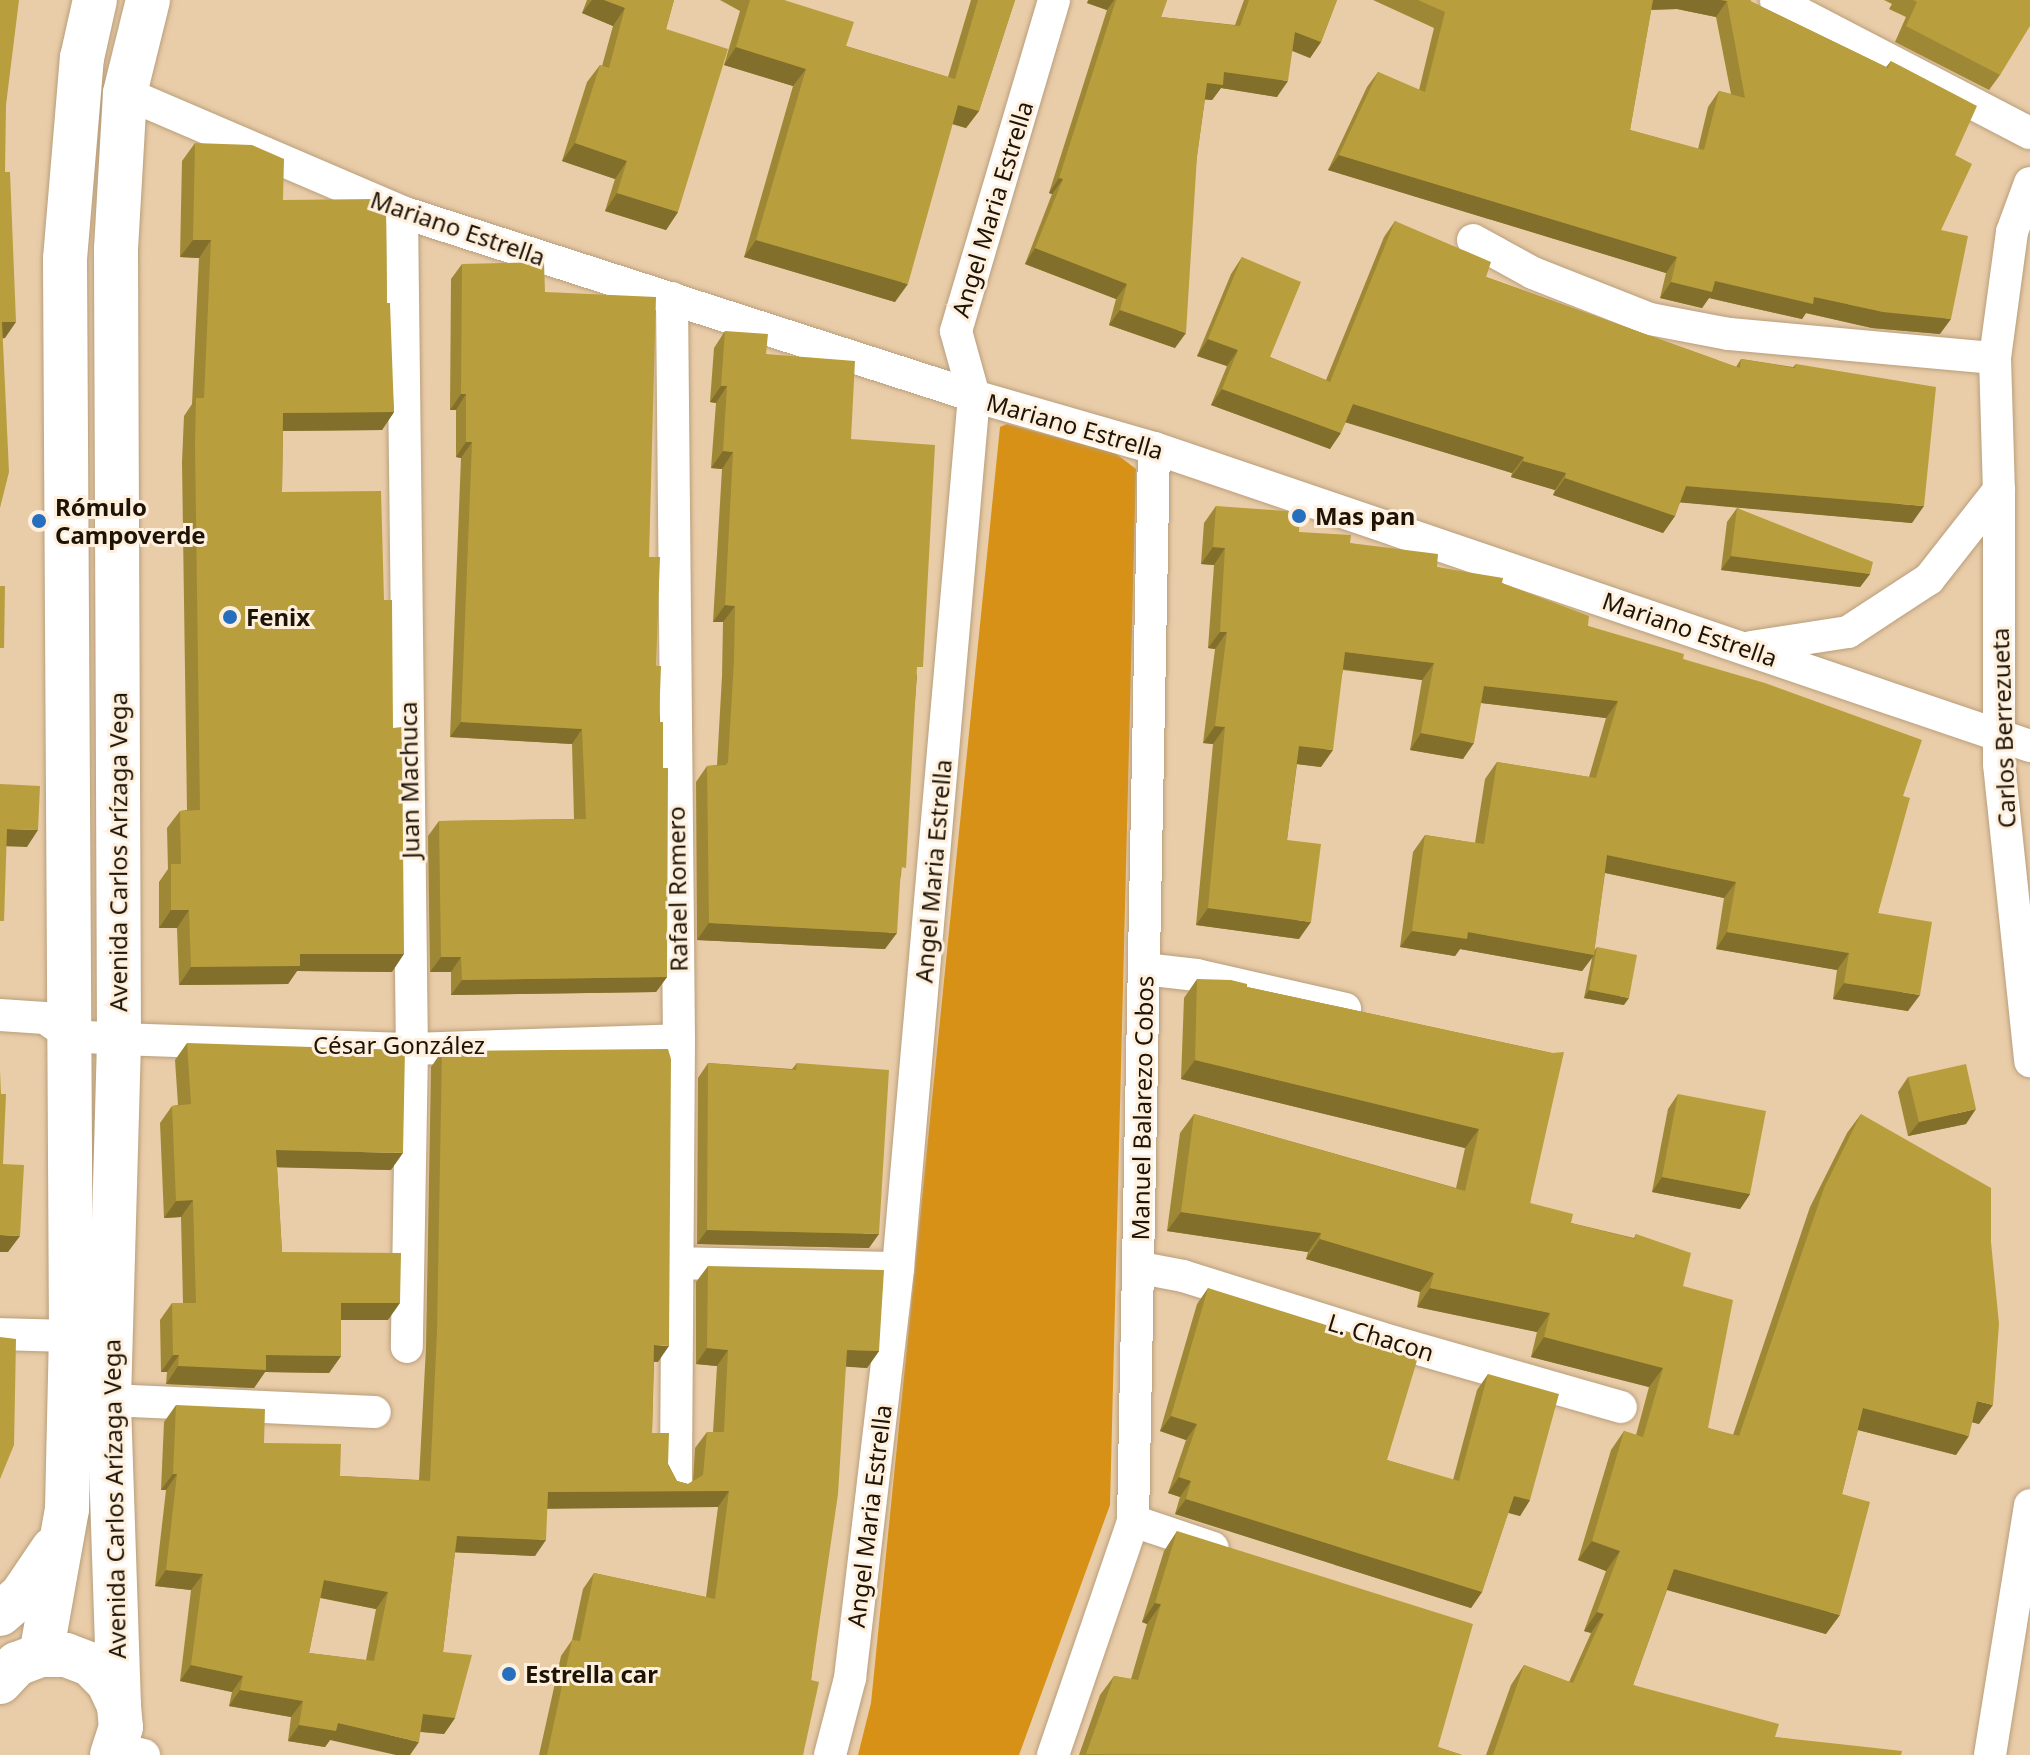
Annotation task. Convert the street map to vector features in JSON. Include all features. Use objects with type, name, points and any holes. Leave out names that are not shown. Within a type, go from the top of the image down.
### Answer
[{"type":"street","name":"Avenida Carlos Arízaga Vega","points":[[14,1666],[67,1509],[71,1336],[71,1036],[66,895],[65,259],[82,58],[95,0]]},
{"type":"street","name":"Avenida Carlos Arízaga Vega","points":[[122,1741],[109,1400],[119,1039],[116,249],[125,93],[148,0]]},
{"type":"street","name":"Angel Maria Estrella","points":[[830,1755],[850,1678],[898,1268],[974,396],[956,331],[1054,0]]},
{"type":"street","points":[[1776,1],[2030,133]]},
{"type":"street","name":"Mariano Estrella","points":[[125,93],[402,212],[974,396],[1154,448],[2030,746]]},
{"type":"street","name":"Carlos Berrezueta","points":[[2030,183],[2012,232],[1995,358],[1999,490],[1998,734],[2030,1061]]},
{"type":"street","name":"Juan Machuca","points":[[402,212],[412,1049],[407,1347]]},
{"type":"street","points":[[1473,240],[1533,273],[1650,319],[1729,334],[1995,358]]},
{"type":"street","name":"Rafael Romero","points":[[672,298],[679,1040],[676,1481]]},
{"type":"street","name":"Manuel Balarezo Cobos","points":[[1053,1755],[1133,1521],[1141,1268],[1154,448]]},
{"type":"street","points":[[1746,648],[1848,632],[1929,579],[1999,490]]},
{"type":"street","points":[[1144,969],[1197,975],[1378,1016]]},
{"type":"street","points":[[0,1015],[45,1018],[71,1036]]},
{"type":"street","name":"César González","points":[[71,1036],[412,1049],[679,1040]]},
{"type":"street","points":[[677,1263],[898,1268]]},
{"type":"street","name":"L. Chacon","points":[[1141,1268],[1183,1276],[1394,1342],[1621,1407]]},
{"type":"street","points":[[0,1334],[71,1336]]},
{"type":"street","points":[[109,1400],[375,1412]]},
{"type":"street","points":[[1990,1755],[2030,1505]]},
{"type":"street","points":[[0,1614],[21,1596],[40,1571],[56,1544],[67,1509]]},
{"type":"street","points":[[1133,1521],[1238,1556]]},
{"type":"street","points":[[14,1666],[66,1655],[90,1664],[108,1682],[122,1741]]},
{"type":"shaded area","points":[[1007,424],[1115,453],[1136,469],[1110,1505],[1019,1755],[858,1755],[871,1703],[1000,427]]},
{"type":"building","points":[[0,0],[19,0],[6,105],[5,172],[10,172],[16,322],[2,322],[9,472],[0,508]]},
{"type":"building","points":[[604,0],[674,0],[666,29],[728,49],[678,212],[617,193],[627,161],[575,143],[600,65],[609,68],[625,8]]},
{"type":"building","points":[[750,0],[784,0],[854,22],[846,46],[955,79],[978,0],[1015,0],[979,111],[958,105],[908,284],[756,240],[806,69],[736,47]]},
{"type":"building","points":[[1116,0],[1167,0],[1161,17],[1240,26],[1249,0],[1337,0],[1321,42],[1295,32],[1288,81],[1224,72],[1223,85],[1207,83],[1197,156],[1186,333],[1120,310],[1127,284],[1035,248],[1063,179],[1059,178]]},
{"type":"building","points":[[1418,0],[1653,0],[1630,130],[1704,150],[1719,91],[1745,98],[1727,1],[1721,0],[1751,0],[1888,68],[1891,61],[1977,106],[1955,155],[1972,164],[1941,230],[1968,236],[1951,319],[1883,312],[1814,297],[1813,304],[1715,281],[1712,292],[1671,282],[1677,257],[1339,155],[1378,72],[1425,92],[1445,12]]},
{"type":"building","points":[[1913,0],[2030,0],[2030,26],[2000,75],[1906,26],[1917,2]]},
{"type":"building","points":[[195,143],[252,145],[284,159],[283,200],[378,199],[386,203],[387,303],[390,303],[394,412],[283,413],[282,492],[381,491],[384,600],[392,600],[393,728],[402,727],[404,954],[300,954],[300,966],[191,967],[189,910],[171,910],[171,864],[181,864],[180,811],[200,810],[195,445],[196,398],[204,398],[211,240],[193,240]]},
{"type":"building","points":[[1395,221],[1491,262],[1486,277],[1740,368],[1741,359],[1795,368],[1796,364],[1936,387],[1924,506],[1686,486],[1675,516],[1565,478],[1566,473],[1523,461],[1524,457],[1353,404],[1341,433],[1222,389],[1238,350],[1208,339],[1242,257],[1301,282],[1270,357],[1330,382]]},
{"type":"building","points":[[544,262],[545,292],[656,297],[649,557],[660,557],[656,666],[661,666],[659,722],[663,722],[663,768],[668,768],[667,977],[462,980],[461,957],[441,957],[439,821],[586,819],[582,729],[461,722],[472,442],[466,442],[466,394],[461,394],[462,264]]},
{"type":"building","points":[[725,331],[768,334],[766,354],[855,361],[851,439],[935,445],[923,667],[917,667],[906,868],[901,867],[897,933],[709,923],[707,766],[726,765],[728,762],[734,660],[735,606],[725,605],[733,452],[723,451],[727,386],[721,386]]},
{"type":"building","points":[[1216,506],[1300,512],[1299,532],[1351,535],[1350,543],[1438,554],[1437,567],[1503,578],[1502,583],[1589,616],[1588,626],[1684,654],[1683,659],[1765,683],[1922,740],[1903,796],[1910,798],[1878,913],[1932,922],[1920,995],[1844,983],[1849,953],[1727,932],[1736,882],[1607,855],[1594,955],[1468,932],[1467,939],[1412,931],[1425,835],[1484,844],[1497,762],[1596,778],[1618,701],[1484,686],[1474,743],[1421,733],[1434,663],[1345,652],[1333,750],[1299,746],[1287,840],[1321,844],[1311,922],[1208,908],[1225,727],[1215,726],[1227,632],[1220,632],[1225,548],[1213,547]]},
{"type":"building","points":[[1737,508],[1873,562],[1870,574],[1731,556]]},
{"type":"building","points":[[0,586],[5,586],[4,648],[0,648]]},
{"type":"building","points":[[0,784],[40,786],[38,830],[7,829],[4,921],[0,921]]},
{"type":"building","points":[[1597,947],[1637,955],[1629,998],[1589,990]]},
{"type":"building","points":[[1197,979],[1231,980],[1247,984],[1247,987],[1552,1053],[1564,1052],[1530,1203],[1573,1214],[1571,1223],[1635,1239],[1636,1234],[1691,1253],[1683,1286],[1733,1300],[1708,1428],[1739,1436],[1824,1188],[1861,1114],[1991,1188],[1991,1242],[1999,1324],[1993,1405],[1977,1401],[1969,1436],[1863,1408],[1842,1494],[1870,1502],[1840,1615],[1674,1569],[1633,1685],[1779,1724],[1775,1737],[1902,1751],[1901,1755],[1493,1755],[1524,1665],[1573,1683],[1604,1614],[1597,1612],[1620,1551],[1592,1541],[1624,1431],[1643,1437],[1663,1368],[1544,1337],[1550,1313],[1430,1288],[1434,1273],[1320,1239],[1321,1233],[1181,1212],[1194,1114],[1465,1191],[1479,1129],[1195,1060]]},
{"type":"building","points":[[187,1043],[405,1050],[403,1153],[276,1150],[282,1252],[401,1253],[400,1303],[341,1303],[341,1356],[266,1355],[266,1370],[178,1366],[179,1355],[173,1355],[172,1303],[196,1303],[193,1200],[176,1201],[172,1106],[191,1104]]},
{"type":"building","points":[[668,1049],[671,1059],[669,1346],[654,1345],[652,1433],[669,1433],[668,1465],[677,1481],[688,1484],[703,1475],[707,1432],[724,1432],[728,1350],[707,1348],[708,1266],[884,1270],[879,1351],[847,1350],[838,1494],[811,1680],[819,1682],[803,1755],[547,1755],[572,1640],[580,1641],[594,1573],[715,1599],[729,1491],[548,1492],[546,1540],[457,1536],[443,1652],[472,1655],[455,1718],[423,1714],[419,1742],[338,1723],[336,1731],[299,1725],[303,1701],[240,1690],[243,1676],[191,1665],[203,1574],[166,1570],[177,1474],[173,1474],[176,1405],[265,1409],[264,1443],[341,1444],[340,1476],[430,1481],[437,1331],[442,1051]],"holes":[[[324,1580],[388,1592],[374,1661],[309,1653]]]},
{"type":"building","points":[[708,1063],[796,1070],[797,1063],[889,1070],[879,1234],[707,1230]]},
{"type":"building","points":[[1966,1064],[1976,1109],[1919,1122],[1908,1077]]},
{"type":"building","points":[[0,1070],[1,1094],[6,1094],[3,1164],[24,1165],[20,1236],[0,1235]]},
{"type":"building","points":[[1678,1094],[1766,1111],[1750,1194],[1662,1177]]},
{"type":"building","points":[[1208,1288],[1419,1354],[1387,1460],[1459,1481],[1488,1374],[1559,1394],[1530,1500],[1514,1496],[1482,1592],[1186,1499],[1191,1481],[1179,1477],[1197,1424],[1171,1416]]},
{"type":"building","points":[[0,1337],[16,1339],[14,1445],[0,1479]]},
{"type":"building","points":[[1177,1531],[1473,1624],[1438,1747],[1462,1755],[1086,1754],[1114,1676],[1138,1680],[1161,1604],[1155,1603]]},
{"type":"place","name":"Mas pan","points":[[1299,516]]},
{"type":"place","name":"Rómulo Campoverde","points":[[39,521]]},
{"type":"place","name":"Fenix","points":[[230,617]]},
{"type":"place","name":"Estrella car","points":[[509,1674]]}]
